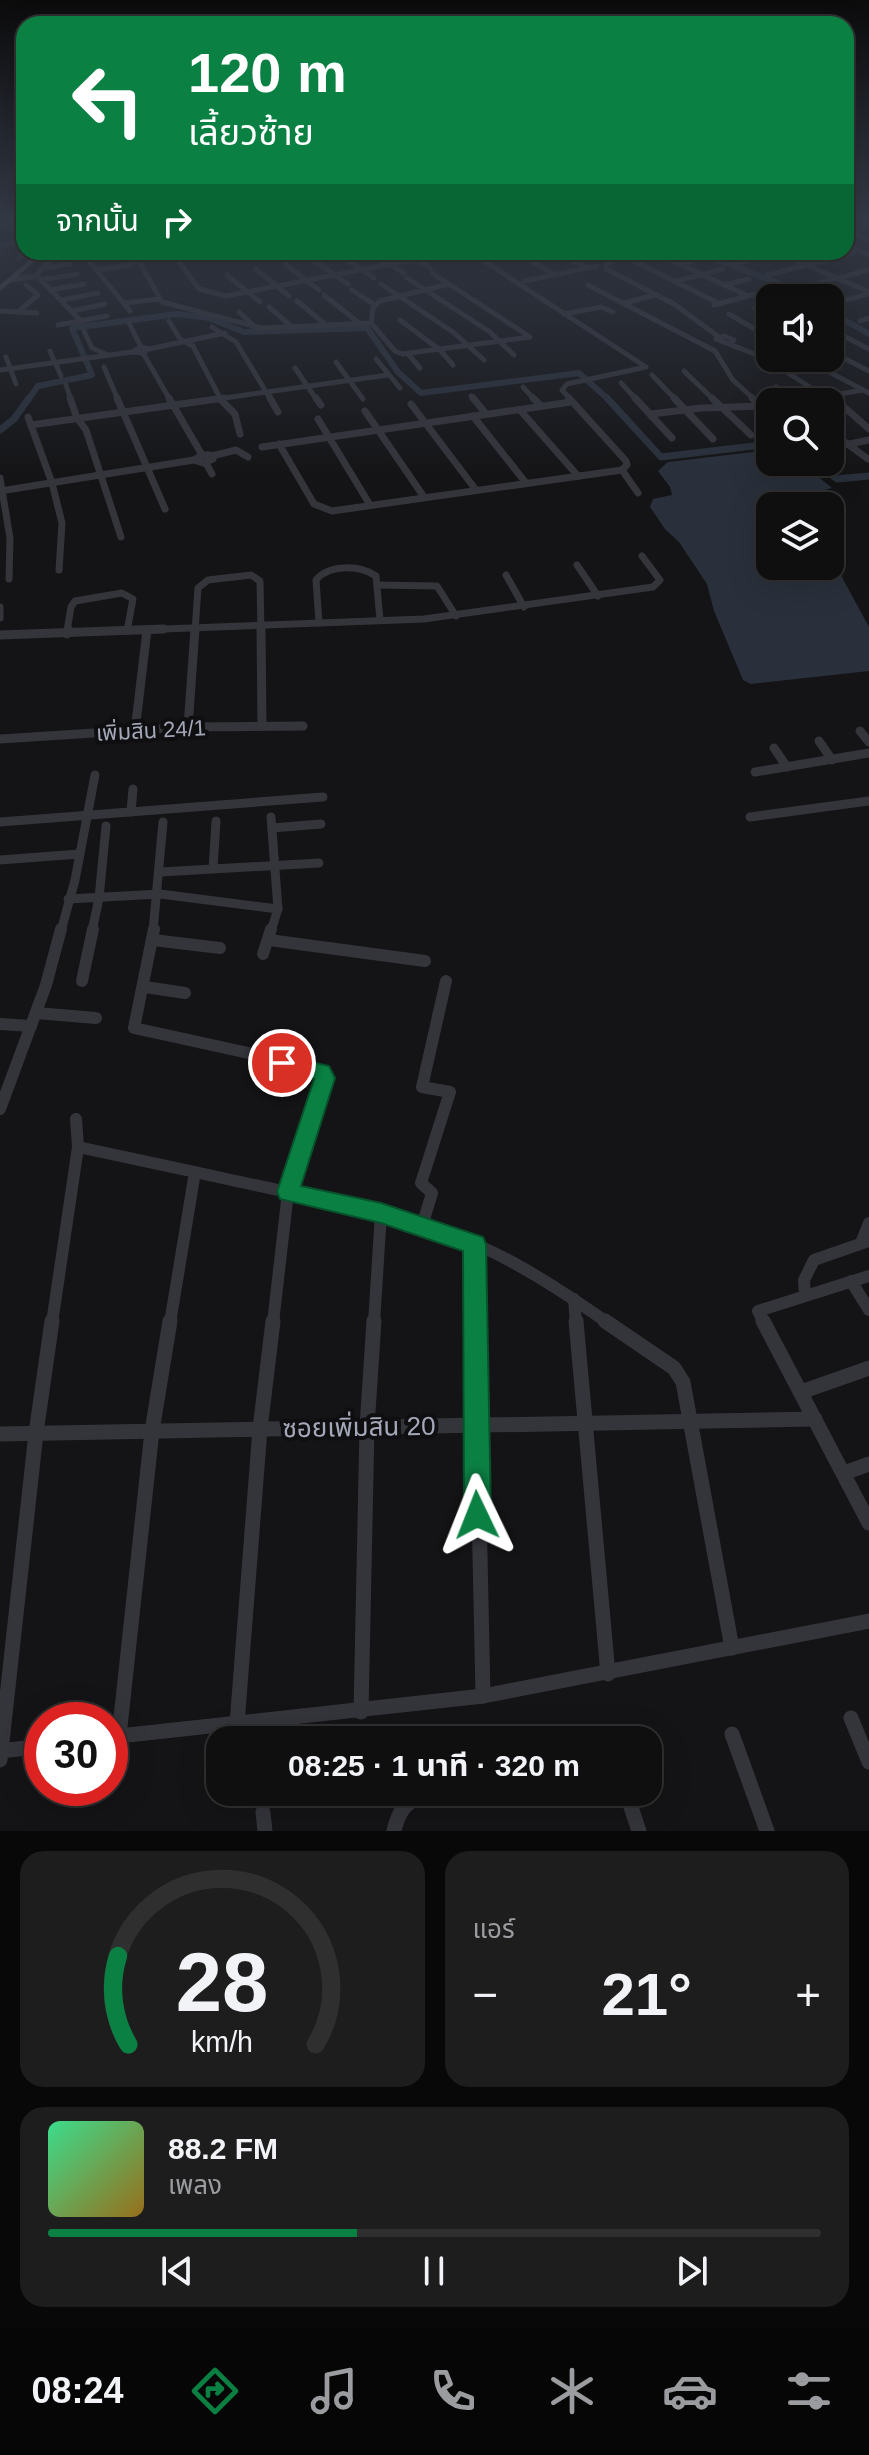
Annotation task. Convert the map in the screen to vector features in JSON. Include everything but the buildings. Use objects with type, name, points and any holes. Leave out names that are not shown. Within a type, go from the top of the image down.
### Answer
[{"type":"street","points":[[18,312],[23,307]]},
{"type":"street","points":[[68,307],[81,321]]},
{"type":"street","points":[[72,311],[89,307]]},
{"type":"street","points":[[177,307],[217,315],[255,328],[371,323],[395,351],[408,354],[531,336],[487,307]]},
{"type":"street","points":[[270,307],[292,327]]},
{"type":"street","points":[[305,307],[326,325]]},
{"type":"street","points":[[339,307],[359,323]]},
{"type":"street","points":[[371,323],[374,307]]},
{"type":"street","points":[[416,307],[470,346],[484,360]]},
{"type":"street","points":[[451,307],[501,342],[514,355]]},
{"type":"street","points":[[279,444],[319,508],[332,511],[622,470],[627,465],[626,461],[563,393],[563,386],[647,369],[556,307]]},
{"type":"street","points":[[564,314],[596,307]]},
{"type":"street","points":[[599,307],[613,312]]},
{"type":"street","points":[[632,307],[715,351],[733,380],[756,398]]},
{"type":"street","points":[[681,307],[719,337],[716,339],[720,342],[733,340],[808,388]]},
{"type":"street","points":[[0,311],[37,313]]},
{"type":"street","points":[[239,312],[255,328]]},
{"type":"street","points":[[729,314],[756,329]]},
{"type":"street","points":[[58,325],[107,316]]},
{"type":"street","points":[[860,321],[869,318]]},
{"type":"street","points":[[400,320],[440,350],[453,365]]},
{"type":"street","points":[[169,321],[180,339],[193,346],[219,398],[235,414],[240,434]]},
{"type":"street","points":[[129,323],[171,405],[188,426],[202,455],[209,460],[212,474]]},
{"type":"street","points":[[212,327],[236,342],[278,412]]},
{"type":"street","points":[[84,331],[92,348],[108,355]]},
{"type":"street","points":[[0,370],[132,352],[225,333]]},
{"type":"street","points":[[748,335],[756,333]]},
{"type":"street","points":[[844,336],[869,349]]},
{"type":"street","points":[[50,351],[61,376]]},
{"type":"street","points":[[408,354],[420,368]]},
{"type":"street","points":[[6,357],[16,384]]},
{"type":"street","points":[[844,358],[869,371]]},
{"type":"street","points":[[376,359],[400,388]]},
{"type":"street","points":[[336,362],[363,399]]},
{"type":"street","points":[[104,367],[121,411],[150,468],[165,509]]},
{"type":"street","points":[[295,368],[321,405]]},
{"type":"street","points":[[684,371],[751,435]]},
{"type":"street","points":[[831,372],[867,390]]},
{"type":"street","points":[[59,570],[62,523],[52,483],[29,421],[77,418],[388,375]]},
{"type":"street","points":[[652,375],[713,439]]},
{"type":"street","points":[[621,383],[672,438]]},
{"type":"street","points":[[66,385],[77,418],[86,430],[121,537]]},
{"type":"street","points":[[523,387],[541,406]]},
{"type":"street","points":[[844,395],[867,390]]},
{"type":"street","points":[[471,396],[486,414]]},
{"type":"street","points":[[262,447],[571,402]]},
{"type":"street","points":[[411,404],[476,490]]},
{"type":"street","points":[[844,406],[869,429]]},
{"type":"street","points":[[651,414],[756,407]]},
{"type":"street","points":[[520,410],[578,476]]},
{"type":"street","points":[[365,411],[424,497]]},
{"type":"street","points":[[473,416],[526,483]]},
{"type":"street","points":[[318,419],[370,505]]},
{"type":"street","points":[[844,446],[869,440]]},
{"type":"street","points":[[844,443],[868,459]]},
{"type":"street","points":[[1,491],[209,460],[236,450],[248,457]]},
{"type":"street","points":[[194,460],[202,455]]},
{"type":"street","points":[[622,470],[638,493]]},
{"type":"street","points":[[0,478],[10,538],[9,579]]},
{"type":"street","points":[[0,635],[456,616],[659,584],[660,580],[642,556]]},
{"type":"street","points":[[577,565],[598,596]]},
{"type":"street","points":[[319,623],[316,580],[319,575],[366,569],[376,576],[380,620]]},
{"type":"street","points":[[188,727],[194,628],[201,583],[251,575],[260,581],[262,726]]},
{"type":"street","points":[[506,575],[524,607]]},
{"type":"street","points":[[377,585],[437,586],[456,616]]},
{"type":"street","points":[[67,634],[71,607],[75,601],[122,593],[133,599],[127,631]]},
{"type":"street","points":[[0,607],[0,618]]},
{"type":"street","points":[[135,731],[147,630]]},
{"type":"street","name":"เพิ่มสิน 24/1","points":[[0,739],[188,727],[303,726]]},
{"type":"street","points":[[860,731],[869,742]]},
{"type":"street","points":[[819,741],[832,760]]},
{"type":"street","points":[[774,748],[787,767]]},
{"type":"street","points":[[755,772],[869,753]]},
{"type":"street","points":[[0,1109],[46,985],[95,775]]},
{"type":"street","points":[[131,812],[133,789]]},
{"type":"street","points":[[0,822],[323,797]]},
{"type":"street","points":[[750,817],[869,801]]},
{"type":"street","points":[[213,869],[216,821]]},
{"type":"street","points":[[163,822],[160,894],[145,987],[134,1028],[253,1054]]},
{"type":"street","points":[[263,954],[278,909],[272,822],[321,824]]},
{"type":"street","points":[[82,981],[99,898],[106,826]]},
{"type":"street","points":[[0,860],[79,854]]},
{"type":"street","points":[[161,872],[319,863]]},
{"type":"street","points":[[68,899],[160,894],[278,909]]},
{"type":"street","points":[[153,940],[220,948]]},
{"type":"street","points":[[269,940],[425,961]]},
{"type":"street","points":[[422,1226],[432,1193],[421,1183],[450,1092],[422,1087],[446,981]]},
{"type":"street","points":[[145,987],[185,993]]},
{"type":"street","points":[[36,1013],[96,1018]]},
{"type":"street","points":[[0,1024],[31,1026]]},
{"type":"street","points":[[237,1724],[260,1429],[288,1192],[325,1078],[322,1072],[282,1063]]},
{"type":"street","points":[[0,1760],[36,1433],[78,1147],[76,1119]]},
{"type":"street","points":[[78,1147],[381,1213],[475,1244],[574,1299],[680,1374],[732,1648]]},
{"type":"street","points":[[118,1702],[152,1431],[195,1172]]},
{"type":"street","points":[[361,1712],[367,1427],[381,1213]]},
{"type":"street","points":[[805,1295],[804,1280],[814,1260],[865,1242],[869,1223]]},
{"type":"street","points":[[475,1244],[475,1425],[483,1696]]},
{"type":"street","points":[[869,1276],[758,1311],[869,1523]]},
{"type":"street","points":[[851,1281],[869,1310]]},
{"type":"street","points":[[574,1299],[608,1674]]},
{"type":"street","points":[[801,1392],[869,1368]]},
{"type":"street","name":"ซอยเพิ่มสิน 20","points":[[0,1434],[815,1419]]},
{"type":"street","points":[[844,1473],[869,1464]]},
{"type":"street","points":[[128,1736],[361,1712],[483,1696],[869,1621]]},
{"type":"street","points":[[851,1718],[869,1762]]},
{"type":"street","points":[[732,1734],[767,1831]]},
{"type":"street","points":[[1,1751],[24,1748]]},
{"type":"street","points":[[394,1831],[397,1811],[402,1806]]},
{"type":"street","points":[[631,1806],[639,1831]]},
{"type":"street","points":[[263,1812],[265,1831]]},
{"type":"shaded area","points":[[756,452],[756,476],[817,476],[832,488],[817,492],[756,492],[756,580],[844,580],[869,627],[869,671],[751,684],[743,680],[714,611],[707,584],[679,542],[665,529],[650,507],[653,499],[672,495],[658,471],[668,462]]},
{"type":"waterway","points":[[28,400],[38,386],[92,375],[72,328],[177,314],[209,318],[244,332],[367,328],[398,372],[421,393],[579,373],[608,399]]},
{"type":"waterway","points":[[844,320],[869,334]]},
{"type":"waterway","points":[[0,430],[14,419],[29,398]]},
{"type":"waterway","points":[[608,399],[661,457],[756,446]]},
{"type":"waterway","points":[[833,476],[837,479],[869,476]]},
{"type":"route","points":[[282,1063],[322,1072],[325,1078],[288,1192],[381,1213],[475,1244],[477,1515]]}]
